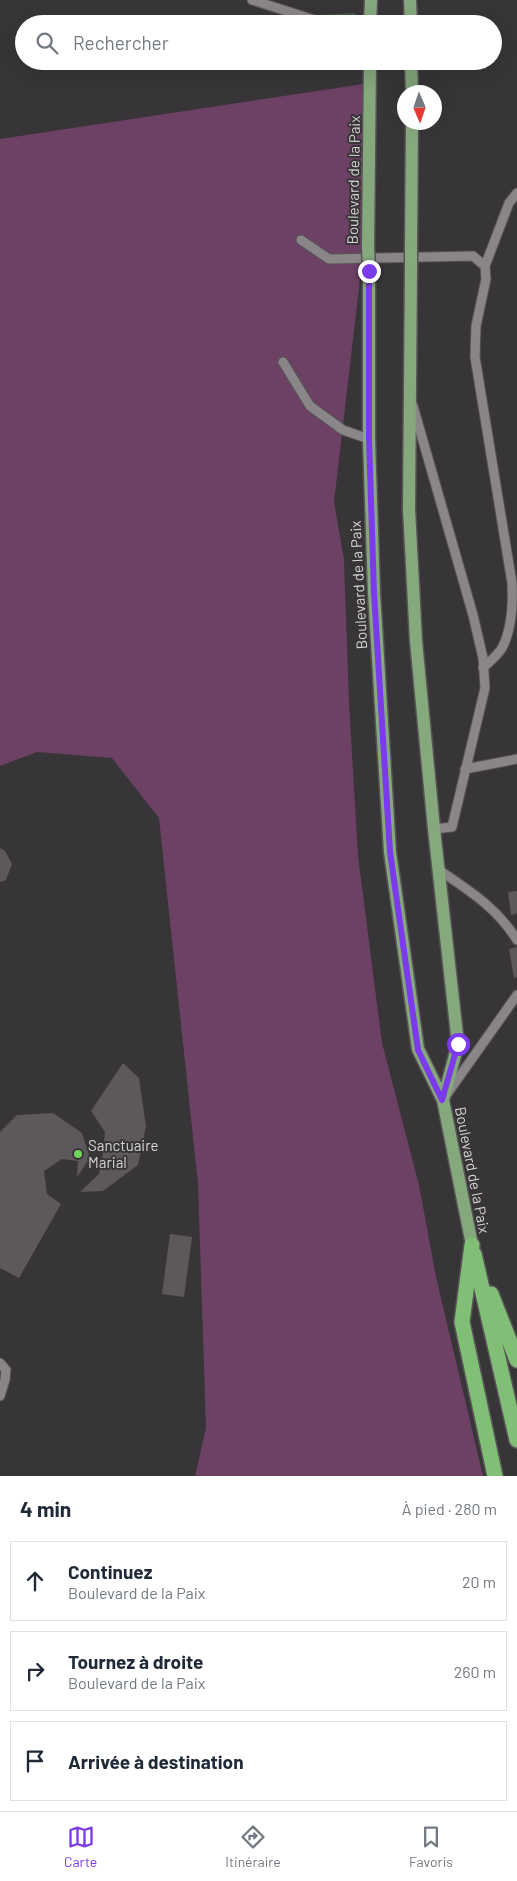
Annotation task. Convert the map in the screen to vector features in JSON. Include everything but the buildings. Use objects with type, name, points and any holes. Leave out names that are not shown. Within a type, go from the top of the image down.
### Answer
[{"type":"highway","points":[[472,1245],[517,1360]]},
{"type":"highway","points":[[472,1245],[517,1440]]},
{"type":"highway","points":[[472,1245],[462,1322],[495,1476]]},
{"type":"main road","points":[[370,15],[371,0]]},
{"type":"main road","points":[[410,0],[411,15]]},
{"type":"main road","name":"Boulevard de la Paix","points":[[370,70],[369,439],[374,593],[390,852],[418,1050],[442,1100],[472,1245]]},
{"type":"main road","points":[[411,70],[412,85]]},
{"type":"main road","name":"Boulevard de la Paix","points":[[412,130],[409,509],[416,640],[434,829],[458,1044],[442,1100]]},
{"type":"street","points":[[252,0],[299,15]]},
{"type":"street","points":[[483,668],[502,648],[510,623],[513,603],[512,583],[475,357],[476,326],[486,279],[485,266],[509,203],[517,193]]},
{"type":"street","points":[[301,240],[329,259],[473,256],[485,266]]},
{"type":"street","points":[[283,362],[310,406],[343,430],[369,439]]},
{"type":"street","points":[[410,395],[473,614],[485,688],[452,827],[434,829]]},
{"type":"street","points":[[465,769],[517,759]]},
{"type":"street","points":[[439,870],[483,900],[517,940]]},
{"type":"street","points":[[442,1100],[517,995]]},
{"type":"street","points":[[0,1363],[6,1370],[0,1396]]},
{"type":"shaded area","points":[[370,83],[369,202],[334,502],[344,560],[349,703],[358,856],[382,1043],[419,1185],[436,1277],[483,1476],[195,1476],[206,1428],[198,1184],[159,818],[112,758],[37,752],[0,766],[0,139]]},
{"type":"place","name":"Sanctuaire Marial","points":[[78,1154]]},
{"type":"route","points":[[369,271],[369,439],[374,593],[390,852],[418,1050],[442,1100],[458,1044]]}]
